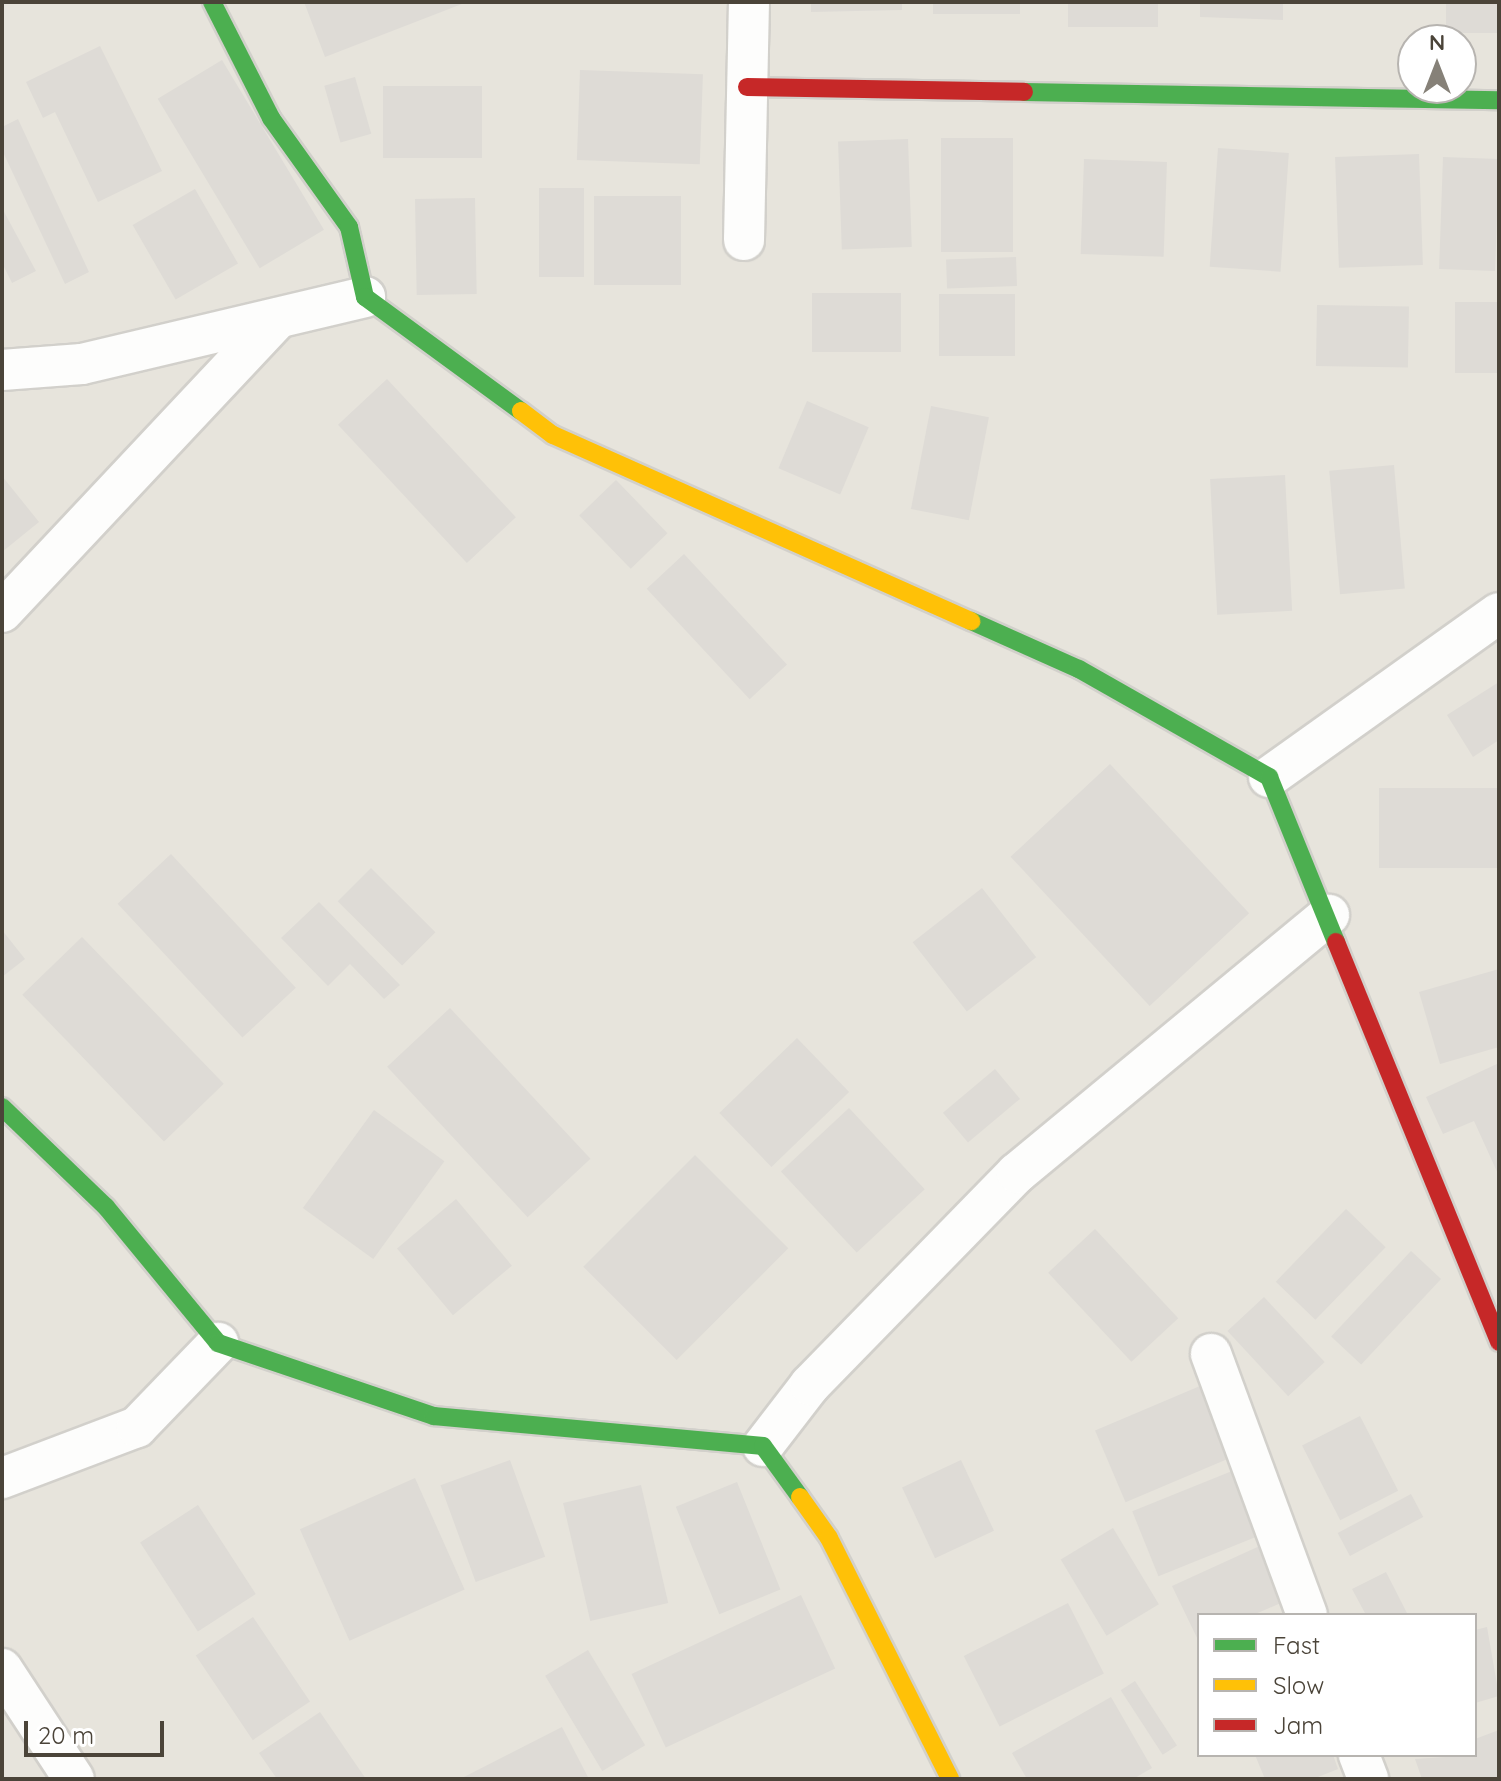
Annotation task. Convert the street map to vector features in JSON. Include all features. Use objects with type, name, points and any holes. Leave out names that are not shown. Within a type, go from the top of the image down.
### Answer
[{"type":"street","points":[[212,2],[271,118],[349,227],[365,297],[553,435],[1079,669],[1269,777],[1329,915],[1499,1342]]},
{"type":"street","points":[[744,240],[749,2]]},
{"type":"street","points":[[747,87],[1499,100]]},
{"type":"street","points":[[2,370],[82,364],[365,297]]},
{"type":"street","points":[[2,612],[278,318]]},
{"type":"street","points":[[1269,777],[1499,613]]},
{"type":"street","points":[[763,1446],[810,1385],[1017,1173],[1329,915]]},
{"type":"street","points":[[2,1107],[106,1207],[218,1343],[434,1416],[763,1446],[829,1538],[950,1779]]},
{"type":"street","points":[[2,1478],[137,1427],[218,1343]]},
{"type":"street","points":[[1211,1354],[1306,1613]]},
{"type":"street","points":[[2,1669],[74,1779]]},
{"type":"street","points":[[1360,1757],[1368,1779]]},
{"type":"shaded area","points":[[2,2],[1499,2],[1499,1779],[2,1779]]},
{"type":"building","points":[[304,2],[467,2],[325,57]]},
{"type":"building","points":[[811,2],[902,2],[902,10],[811,12]]},
{"type":"building","points":[[933,2],[1020,2],[1020,14],[933,14]]},
{"type":"building","points":[[1068,2],[1158,2],[1158,27],[1068,27]]},
{"type":"building","points":[[1200,2],[1283,2],[1283,20],[1200,17]]},
{"type":"building","points":[[1446,2],[1499,2],[1499,33],[1477,33],[1477,24],[1446,24]]},
{"type":"building","points":[[100,46],[162,171],[98,202],[55,112],[43,118],[26,82]]},
{"type":"building","points":[[222,60],[324,230],[260,268],[158,99]]},
{"type":"building","points":[[580,70],[703,74],[700,164],[577,160]]},
{"type":"building","points":[[355,77],[371,134],[341,143],[324,86]]},
{"type":"building","points":[[383,86],[482,86],[482,158],[383,158]]},
{"type":"building","points":[[18,119],[89,272],[65,284],[2,150],[2,127]]},
{"type":"building","points":[[941,138],[1013,138],[1013,252],[941,252]]},
{"type":"building","points":[[908,139],[912,247],[842,249],[838,141]]},
{"type":"building","points":[[1218,148],[1289,153],[1281,272],[1210,267]]},
{"type":"building","points":[[1419,154],[1423,265],[1339,268],[1335,157]]},
{"type":"building","points":[[1443,157],[1499,159],[1495,271],[1439,269]]},
{"type":"building","points":[[1084,159],[1167,162],[1164,257],[1081,254]]},
{"type":"building","points":[[539,188],[584,188],[584,277],[539,277]]},
{"type":"building","points":[[195,189],[238,263],[176,299],[133,225]]},
{"type":"building","points":[[594,196],[681,196],[681,285],[594,285]]},
{"type":"building","points":[[475,198],[477,294],[417,295],[415,199]]},
{"type":"building","points":[[2,208],[36,271],[12,283],[2,263]]},
{"type":"building","points":[[1016,257],[1017,286],[947,288],[946,259]]},
{"type":"building","points":[[812,293],[901,293],[901,352],[812,352]]},
{"type":"building","points":[[939,294],[1015,294],[1015,356],[939,356]]},
{"type":"building","points":[[1455,302],[1499,302],[1499,373],[1455,373]]},
{"type":"building","points":[[1317,305],[1409,307],[1408,368],[1316,366]]},
{"type":"building","points":[[387,379],[516,517],[467,563],[338,425]]},
{"type":"building","points":[[807,401],[869,427],[840,494],[778,468]]},
{"type":"building","points":[[931,406],[989,417],[969,520],[911,509]]},
{"type":"building","points":[[1394,465],[1405,589],[1340,594],[1329,471]]},
{"type":"building","points":[[1285,475],[1292,611],[1217,615],[1210,479]]},
{"type":"building","points":[[2,476],[39,522],[2,552]]},
{"type":"building","points":[[616,480],[667,533],[631,569],[579,515]]},
{"type":"building","points":[[684,554],[787,664],[750,699],[647,589]]},
{"type":"building","points":[[1499,682],[1499,740],[1473,757],[1447,715]]},
{"type":"building","points":[[1110,764],[1249,913],[1150,1006],[1011,857]]},
{"type":"building","points":[[1379,788],[1499,788],[1499,868],[1379,868]]},
{"type":"building","points":[[171,854],[296,988],[242,1038],[118,904]]},
{"type":"building","points":[[371,868],[435,932],[402,966],[338,901]]},
{"type":"building","points":[[982,888],[1036,957],[967,1012],[913,942]]},
{"type":"building","points":[[319,902],[400,985],[384,999],[350,964],[328,986],[281,938]]},
{"type":"building","points":[[2,930],[25,959],[2,977]]},
{"type":"building","points":[[82,937],[224,1084],[164,1141],[22,995]]},
{"type":"building","points":[[1499,969],[1499,1047],[1440,1064],[1419,992]]},
{"type":"building","points":[[450,1008],[590,1159],[528,1217],[387,1067]]},
{"type":"building","points":[[797,1038],[849,1092],[771,1167],[719,1113]]},
{"type":"building","points":[[1499,1063],[1499,1176],[1474,1121],[1443,1134],[1426,1097]]},
{"type":"building","points":[[995,1069],[1020,1099],[968,1143],[943,1113]]},
{"type":"building","points":[[849,1108],[925,1189],[857,1253],[781,1171]]},
{"type":"building","points":[[374,1110],[444,1161],[373,1259],[303,1208]]},
{"type":"building","points":[[695,1155],[788,1248],[677,1360],[583,1267]]},
{"type":"building","points":[[456,1199],[512,1266],[453,1315],[397,1248]]},
{"type":"building","points":[[1346,1209],[1386,1247],[1315,1320],[1276,1282]]},
{"type":"building","points":[[1095,1229],[1178,1318],[1131,1362],[1048,1273]]},
{"type":"building","points":[[1411,1251],[1441,1279],[1361,1365],[1331,1337]]},
{"type":"building","points":[[1264,1297],[1325,1362],[1288,1396],[1227,1331]]},
{"type":"building","points":[[1200,1386],[1230,1458],[1126,1502],[1095,1431]]},
{"type":"building","points":[[1360,1416],[1398,1491],[1340,1520],[1302,1446]]},
{"type":"building","points":[[510,1460],[545,1557],[476,1582],[440,1485]]},
{"type":"building","points":[[961,1460],[994,1531],[935,1558],[902,1487]]},
{"type":"building","points":[[1237,1469],[1263,1534],[1158,1576],[1132,1511]]},
{"type":"building","points":[[415,1478],[465,1589],[350,1641],[300,1529]]},
{"type":"building","points":[[737,1482],[780,1590],[719,1614],[676,1507]]},
{"type":"building","points":[[641,1485],[668,1603],[590,1621],[563,1503]]},
{"type":"building","points":[[1411,1494],[1423,1517],[1350,1556],[1338,1533]]},
{"type":"building","points":[[198,1505],[256,1594],[198,1631],[140,1543]]},
{"type":"building","points":[[1113,1528],[1159,1604],[1107,1636],[1061,1559]]},
{"type":"building","points":[[1264,1544],[1290,1599],[1258,1613],[1197,1613],[1197,1638],[1172,1586]]},
{"type":"building","points":[[1386,1572],[1407,1613],[1365,1613],[1352,1589]]},
{"type":"building","points":[[801,1595],[835,1668],[666,1747],[632,1674]]},
{"type":"building","points":[[1068,1603],[1104,1673],[1000,1727],[964,1656]]},
{"type":"building","points":[[253,1617],[310,1702],[253,1740],[196,1656]]},
{"type":"building","points":[[1487,1627],[1499,1696],[1477,1702],[1477,1630]]},
{"type":"building","points":[[588,1650],[645,1745],[602,1771],[545,1676]]},
{"type":"building","points":[[1135,1681],[1177,1746],[1163,1755],[1121,1690]]},
{"type":"building","points":[[1111,1697],[1152,1768],[1133,1779],[1027,1779],[1012,1753]]},
{"type":"building","points":[[320,1712],[366,1779],[277,1779],[259,1753]]},
{"type":"building","points":[[562,1727],[589,1779],[460,1779]]},
{"type":"building","points":[[1499,1730],[1499,1779],[1422,1779],[1415,1759],[1477,1757],[1477,1738]]},
{"type":"building","points":[[1256,1757],[1334,1757],[1338,1769],[1313,1779],[1265,1779]]},
{"type":"traffic: fast","points":[[212,2],[271,118],[349,227],[365,297],[521,411]]},
{"type":"traffic: fast","points":[[1024,92],[1499,100]]},
{"type":"traffic: fast","points":[[971,621],[1079,669],[1269,777],[1336,942]]},
{"type":"traffic: fast","points":[[2,1107],[106,1207],[218,1343],[434,1416],[763,1446],[800,1497]]},
{"type":"traffic: slow","points":[[521,411],[553,435],[971,621]]},
{"type":"traffic: slow","points":[[800,1497],[829,1538],[950,1779]]},
{"type":"traffic: jam","points":[[747,87],[1024,92]]},
{"type":"traffic: jam","points":[[1336,942],[1499,1342]]}]
